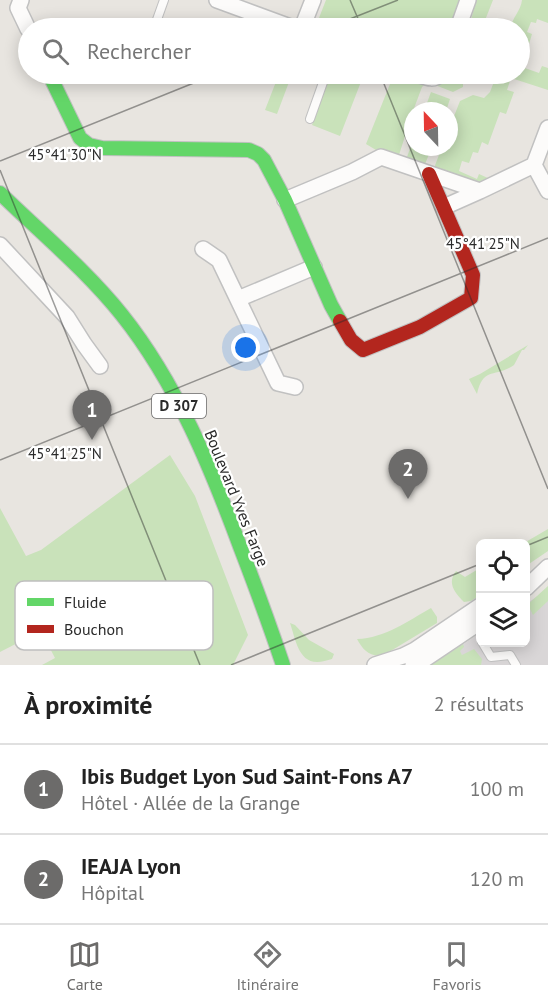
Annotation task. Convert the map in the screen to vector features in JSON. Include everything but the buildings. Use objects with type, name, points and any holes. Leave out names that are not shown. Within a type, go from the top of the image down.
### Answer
[{"type":"street","points":[[21,0],[18,8],[23,18]]},
{"type":"street","points":[[217,0],[251,18]]},
{"type":"street","points":[[307,18],[313,0]]},
{"type":"street","points":[[462,18],[468,0]]},
{"type":"street","points":[[54,84],[80,138],[89,145],[102,148],[249,150],[258,154],[264,160],[285,200],[331,305],[351,340],[363,350],[420,327],[471,298],[473,275],[429,174]]},
{"type":"street","points":[[444,207],[534,165],[548,128]]},
{"type":"street","points":[[285,200],[381,158],[480,191]]},
{"type":"street","points":[[534,165],[548,191]]},
{"type":"street","name":"Boulevard Yves Farge","points":[[0,193],[114,305],[165,379],[219,490],[283,665]]},
{"type":"street","points":[[0,245],[67,317],[100,366]]},
{"type":"street","points":[[203,249],[219,260],[278,383],[295,387]]},
{"type":"street","points":[[238,299],[314,267]]},
{"type":"street","points":[[530,573],[548,566]]},
{"type":"street","points":[[530,583],[548,566]]},
{"type":"street","points":[[375,665],[415,650],[476,609]]},
{"type":"street","points":[[413,665],[476,634]]},
{"type":"lane","points":[[158,18],[164,0]]},
{"type":"lane","points":[[309,119],[322,84]]},
{"type":"lane","points":[[484,647],[490,661],[510,655],[516,665]]},
{"type":"shaded area","points":[[548,589],[548,665],[463,665],[466,663],[458,648],[476,636],[476,647],[530,647],[530,601]]},
{"type":"green space","points":[[326,0],[460,0],[453,18],[319,18]]},
{"type":"green space","points":[[476,0],[493,0],[486,18],[472,18]]},
{"type":"green space","points":[[522,0],[548,0],[548,23],[537,19],[536,23],[531,22],[530,24],[530,18],[515,18]]},
{"type":"green space","points":[[542,66],[548,68],[548,90],[530,84],[530,70],[539,73]]},
{"type":"green space","points":[[275,84],[288,84],[277,114],[265,110]]},
{"type":"green space","points":[[327,84],[360,84],[340,136],[312,125]]},
{"type":"green space","points":[[390,84],[425,84],[416,102],[404,102],[404,139],[399,155],[381,153],[366,144]]},
{"type":"green space","points":[[463,84],[463,87],[453,92],[435,85]]},
{"type":"green space","points":[[493,84],[509,84],[507,90],[514,92],[506,114],[500,112],[488,145],[482,142],[478,153],[473,152],[469,163],[462,161],[459,171],[477,179],[479,174],[490,179],[476,183],[434,168],[439,156],[458,156],[458,106],[460,101],[473,95],[484,98]]},
{"type":"green space","points":[[431,92],[450,99],[449,102],[427,102]]},
{"type":"green space","points":[[407,156],[428,156],[425,164]]},
{"type":"green space","points":[[528,345],[522,350],[514,365],[490,374],[482,380],[477,394],[469,379]]},
{"type":"green space","points":[[170,455],[195,496],[248,635],[233,665],[42,665],[55,658],[51,650],[213,650],[213,581],[15,581],[15,644],[0,652],[0,508],[26,556],[41,550]]},
{"type":"green space","points":[[548,529],[548,551],[530,563],[530,540]]},
{"type":"green space","points":[[476,570],[476,598],[464,602],[457,595],[452,580],[456,571],[465,577]]},
{"type":"green space","points":[[548,586],[548,601],[533,615],[530,602]]},
{"type":"green space","points":[[431,608],[437,617],[437,623],[384,655],[379,656],[368,652],[357,639],[387,632]]},
{"type":"green space","points":[[290,623],[295,625],[309,640],[334,654],[332,659],[317,662],[305,658],[298,648]]},
{"type":"green space","points":[[463,644],[464,647],[460,651],[462,655],[474,649],[482,659],[481,665],[431,665]]},
{"type":"traffic: fast","points":[[54,84],[80,138],[89,145],[102,148],[249,150],[258,154],[264,160],[285,200],[340,321]]},
{"type":"traffic: fast","points":[[0,193],[108,298],[160,369],[205,458],[283,665]]},
{"type":"traffic: jam","points":[[340,321],[351,340],[363,350],[420,327],[471,298],[473,275],[429,174]]},
{"type":"place","name":"Ibis Budget Lyon Sud Saint-Fons A7","points":[[92,440]]},
{"type":"place","name":"IEAJA Lyon","points":[[408,499]]}]
